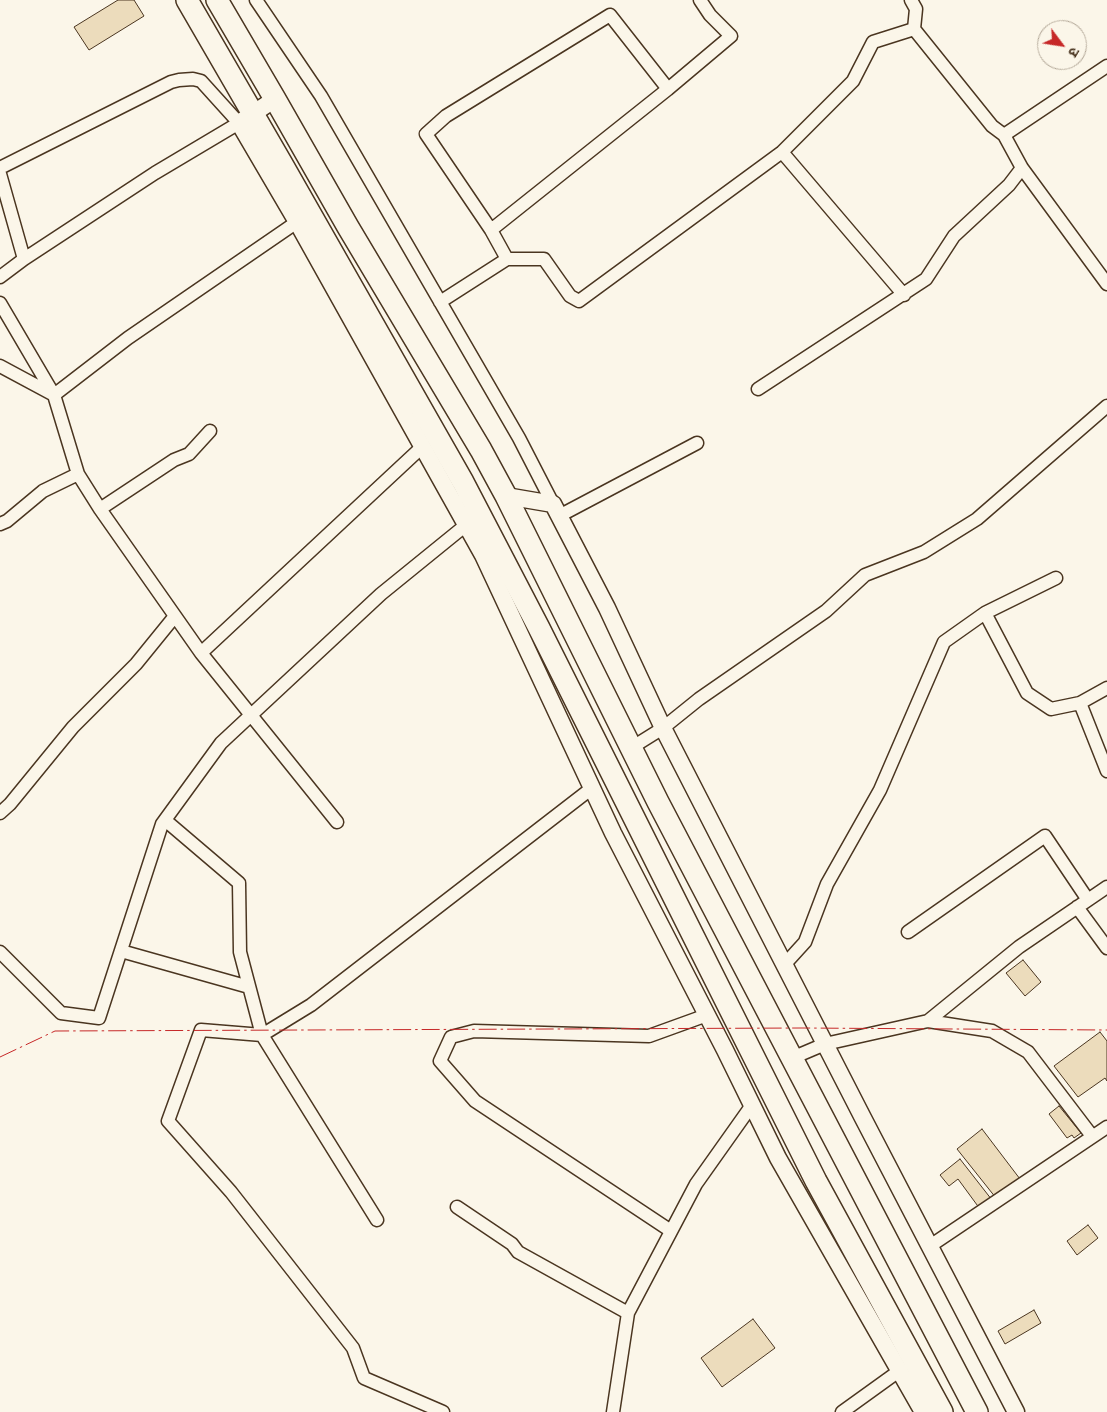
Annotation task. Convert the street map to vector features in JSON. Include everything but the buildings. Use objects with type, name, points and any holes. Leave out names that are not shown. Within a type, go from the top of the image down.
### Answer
[{"type":"highway","points":[[186,0],[230,75],[246,119],[463,482],[488,547],[539,628],[816,1180],[942,1412]]},
{"type":"highway","points":[[217,0],[348,227],[481,450],[506,496],[631,748],[977,1412]]},
{"type":"street","points":[[256,0],[320,96],[518,438],[607,608],[664,728],[825,1044],[1016,1412]]},
{"type":"street","points":[[491,230],[668,90],[731,36],[710,14],[700,0]]},
{"type":"street","points":[[911,0],[916,9],[914,29],[992,126],[1004,135],[1022,168],[1107,284]]},
{"type":"street","points":[[507,259],[491,230],[426,134],[446,116],[610,15],[668,90]]},
{"type":"street","points":[[440,302],[507,259],[544,259],[570,296],[579,301],[782,152],[853,81],[873,42],[914,29]]},
{"type":"street","points":[[1004,135],[1107,66]]},
{"type":"street","points":[[0,168],[171,82],[179,80],[193,79],[201,81],[246,119],[297,222],[466,525],[488,547],[613,833],[726,1050],[778,1158],[923,1412]]},
{"type":"street","points":[[0,277],[24,258],[155,173],[246,119],[275,99]]},
{"type":"street","points":[[782,152],[904,295]]},
{"type":"street","points":[[758,389],[926,279],[954,236],[1009,185],[1022,168]]},
{"type":"street","points":[[0,174],[24,258]]},
{"type":"street","points":[[54,395],[128,338],[297,222]]},
{"type":"street","points":[[0,303],[54,395],[78,474],[100,509],[201,653],[338,822]]},
{"type":"street","points":[[0,366],[54,395]]},
{"type":"street","points":[[631,748],[664,728],[699,699],[826,611],[865,575],[924,552],[977,519],[1107,406]]},
{"type":"street","points":[[100,509],[174,460],[189,454],[210,431]]},
{"type":"street","points":[[506,496],[556,510],[698,443]]},
{"type":"street","points":[[201,653],[422,447]]},
{"type":"street","points":[[0,524],[7,521],[43,491],[78,474]]},
{"type":"street","points":[[0,952],[61,1013],[99,1018],[162,824],[221,743],[381,594],[466,525]]},
{"type":"street","points":[[785,964],[805,942],[827,884],[880,790],[944,642],[985,613],[1056,578]]},
{"type":"street","points":[[985,613],[1028,693],[1051,709],[1080,703],[1107,688]]},
{"type":"street","points":[[0,813],[10,804],[73,726],[136,664],[174,616]]},
{"type":"street","points":[[1080,703],[1107,771]]},
{"type":"street","points":[[444,1412],[364,1378],[353,1348],[231,1192],[168,1121],[201,1030],[262,1035],[312,1005],[592,788]]},
{"type":"street","points":[[165,820],[239,883],[240,952],[262,1035],[377,1220]]},
{"type":"street","points":[[908,932],[1046,836],[1088,900]]},
{"type":"street","points":[[928,1021],[1019,947],[1107,887]]},
{"type":"street","points":[[1077,908],[1107,948]]},
{"type":"street","points":[[121,951],[249,987]]},
{"type":"street","points":[[671,1231],[475,1101],[440,1061],[451,1038],[474,1032],[649,1036],[708,1015]]},
{"type":"street","points":[[792,1058],[825,1044],[928,1021],[992,1031],[1028,1052],[1092,1136]]},
{"type":"street","points":[[726,1050],[751,1052]]},
{"type":"street","points":[[613,1412],[628,1313],[696,1184],[752,1105]]},
{"type":"street","points":[[930,1246],[1107,1127]]},
{"type":"street","points":[[457,1207],[512,1244],[518,1252],[628,1313]]},
{"type":"street","points":[[842,1412],[899,1371]]},
{"type":"power","points":[[0,1057],[55,1031],[802,1028],[1107,1030]]}]
